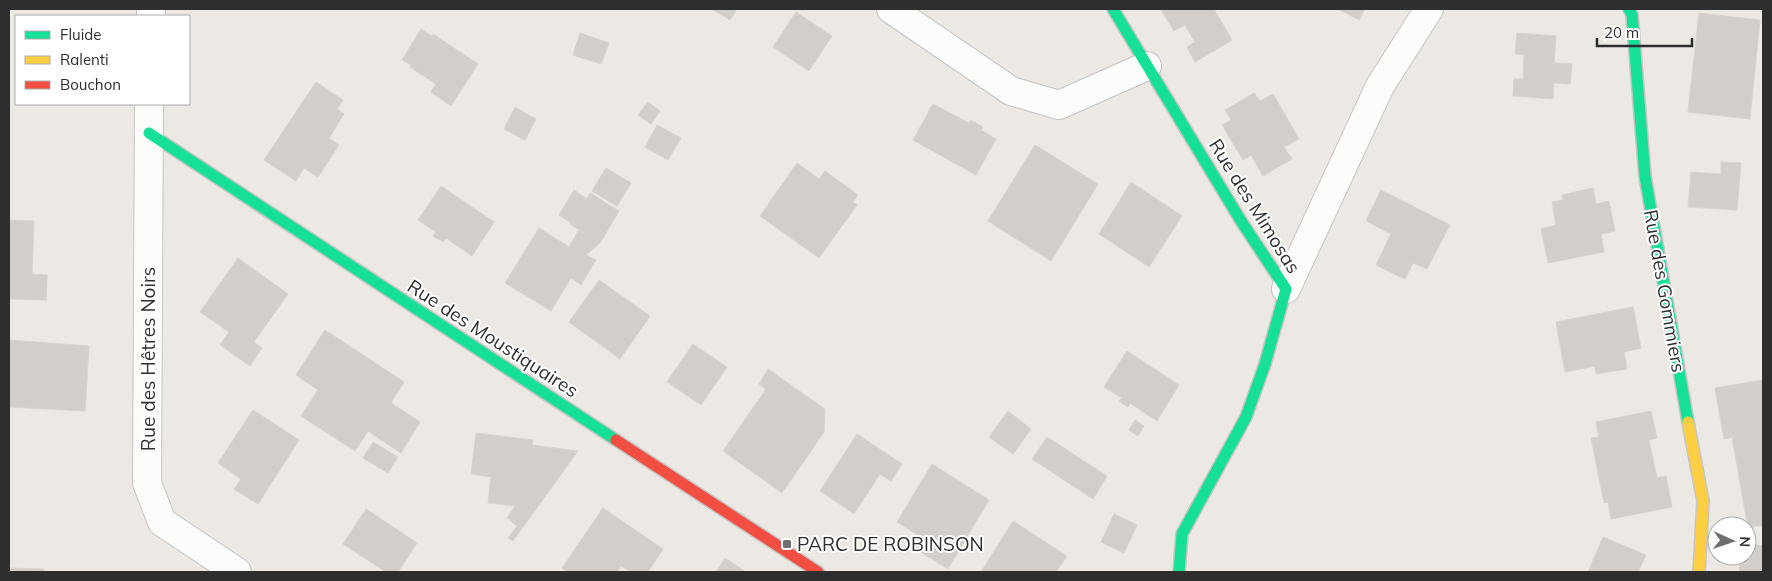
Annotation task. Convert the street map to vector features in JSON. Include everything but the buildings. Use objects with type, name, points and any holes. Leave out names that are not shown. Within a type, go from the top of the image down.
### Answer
[{"type":"street","points":[[891,9],[1011,90],[1059,105],[1147,66]]},
{"type":"street","name":"Rue des Mimosas","points":[[1113,9],[1241,221],[1286,289],[1265,364],[1246,417],[1182,534],[1179,572]]},
{"type":"street","points":[[1286,289],[1380,86],[1429,9]]},
{"type":"street","name":"Rue des Gommiers","points":[[1629,9],[1632,15],[1645,176],[1678,372],[1703,501],[1698,572]]},
{"type":"street","name":"Rue des Hêtres Noirs","points":[[149,105],[147,483],[162,522],[236,572]]},
{"type":"street","name":"Rue des Moustiquaires","points":[[149,133],[818,572]]},
{"type":"traffic: fast","points":[[1113,9],[1241,221],[1286,289],[1265,364],[1246,417],[1182,534],[1179,572]]},
{"type":"traffic: fast","points":[[1629,9],[1632,15],[1645,176],[1688,422]]},
{"type":"traffic: fast","points":[[149,133],[616,440]]},
{"type":"traffic: slow","points":[[1688,422],[1703,501],[1699,572]]},
{"type":"traffic: jam","points":[[616,440],[818,572]]},
{"type":"place","name":"PARC DE ROBINSON","points":[[787,544]]}]
